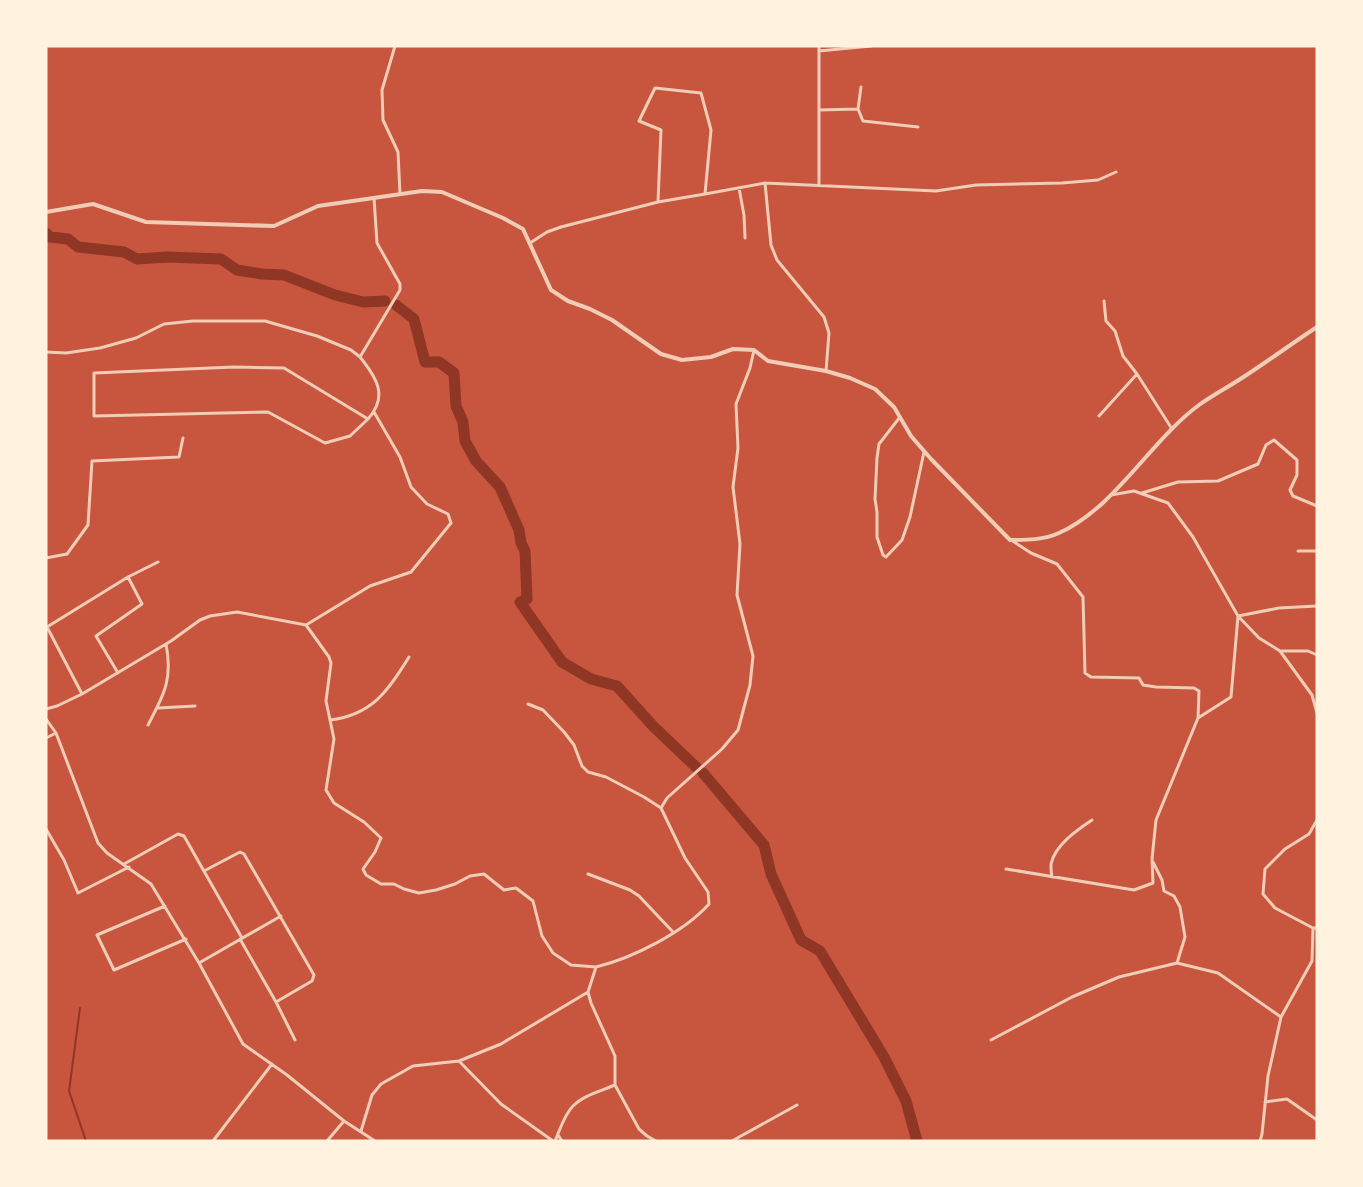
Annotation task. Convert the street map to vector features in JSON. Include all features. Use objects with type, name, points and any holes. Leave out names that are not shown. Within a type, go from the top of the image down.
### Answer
[{"type":"street","points":[[395,46],[382,90],[383,120],[398,152],[400,194]]},
{"type":"street","points":[[819,46],[819,186]]},
{"type":"street","points":[[819,51],[871,46]]},
{"type":"street","points":[[861,87],[858,109],[863,121],[918,127]]},
{"type":"street","points":[[658,202],[661,130],[639,120],[655,88],[701,93],[711,130],[706,194]]},
{"type":"street","points":[[819,110],[858,109]]},
{"type":"street","points":[[530,243],[561,226],[658,202],[766,182],[936,191],[976,186],[1098,180],[1116,172]]},
{"type":"street","points":[[766,182],[771,245],[777,260],[824,317],[829,333],[826,371]]},
{"type":"street","points":[[739,188],[744,215],[744,238]]},
{"type":"street","points":[[46,212],[94,204],[146,222],[274,226],[318,206],[422,191],[442,192],[503,218],[523,230],[551,290],[568,301],[612,320],[661,354],[682,360],[711,357],[733,349],[754,350],[768,362],[826,371],[850,378],[875,389],[894,406],[911,436],[924,451],[1010,540],[1031,553],[1058,564],[1083,597],[1085,673],[1091,677],[1139,678],[1143,685],[1194,688],[1199,691],[1198,718],[1156,820],[1152,860],[1153,883],[1134,890],[1006,869]]},
{"type":"street","points":[[360,357],[400,290],[400,284],[377,243],[374,198]]},
{"type":"street","points":[[1104,301],[1106,321],[1115,331],[1124,356],[1138,374],[1172,429]]},
{"type":"street","points":[[46,352],[66,353],[100,348],[136,338],[164,324],[193,321],[266,321],[316,336],[352,350],[374,375],[380,394],[374,412],[368,419],[350,436],[325,443],[268,412],[94,416],[94,373],[234,367],[284,368],[368,419]]},
{"type":"street","points":[[1010,540],[1035,540],[1059,533],[1087,516],[1125,481],[1164,435],[1198,405],[1317,327]]},
{"type":"street","points":[[661,808],[667,798],[709,762],[738,730],[750,685],[753,656],[736,595],[740,544],[732,487],[738,448],[736,404],[750,368],[754,350]]},
{"type":"street","points":[[1099,416],[1138,374]]},
{"type":"street","points":[[46,709],[82,694],[166,644],[200,620],[210,616],[237,612],[306,625],[370,586],[411,572],[451,523],[448,514],[427,504],[411,487],[400,457],[374,412]]},
{"type":"street","points":[[900,418],[879,444],[877,458],[875,499],[877,537],[883,555],[886,558],[902,540],[910,517],[924,451]]},
{"type":"street","points":[[46,558],[67,554],[88,525],[92,461],[179,457],[183,438]]},
{"type":"street","points":[[1141,494],[1178,482],[1218,481],[1258,464],[1266,445],[1274,440],[1297,460],[1297,475],[1290,490],[1293,496],[1317,506]]},
{"type":"street","points":[[1110,495],[1134,491],[1168,503],[1193,537],[1238,616],[1259,638],[1280,651],[1312,696],[1317,712]]},
{"type":"street","points":[[1298,551],[1317,551]]},
{"type":"street","points":[[82,694],[47,627],[128,577],[158,562]]},
{"type":"street","points":[[118,673],[96,636],[142,604],[128,577]]},
{"type":"street","points":[[1238,616],[1279,608],[1317,606]]},
{"type":"street","points":[[1198,718],[1231,697],[1238,616]]},
{"type":"street","points":[[306,625],[329,657],[331,663],[326,701],[334,739],[326,790],[334,803],[364,822],[381,838],[375,852],[363,870],[366,875],[381,884],[394,884],[404,889],[419,892],[436,890],[456,884],[470,876],[484,874],[504,890],[516,888],[533,901],[542,936],[553,953],[571,965],[596,967],[621,961],[699,915],[709,904],[708,892],[686,858],[661,808],[644,796],[606,777],[588,772],[582,766],[574,744],[564,732],[543,710],[528,704]]},
{"type":"street","points":[[148,725],[164,696],[168,680],[169,658],[166,644]]},
{"type":"street","points":[[1280,651],[1308,652],[1317,655]]},
{"type":"street","points":[[330,720],[358,714],[378,700],[392,686],[409,657]]},
{"type":"street","points":[[158,708],[195,706]]},
{"type":"street","points":[[46,719],[56,734],[98,843],[107,853],[151,884],[200,963],[243,1044],[272,1064],[344,1121],[361,1130],[375,1141]]},
{"type":"street","points":[[46,738],[56,734]]},
{"type":"street","points":[[1052,877],[1051,864],[1062,845],[1075,830],[1092,820]]},
{"type":"street","points":[[1260,1141],[1268,1076],[1281,1017],[1312,961],[1315,928],[1275,908],[1263,894],[1265,869],[1285,848],[1309,834],[1317,820]]},
{"type":"street","points":[[46,829],[64,860],[78,893],[129,867]]},
{"type":"street","points":[[123,864],[178,834],[184,836],[295,1040]]},
{"type":"street","points":[[204,871],[240,852],[244,854],[314,975],[312,981],[276,1002]]},
{"type":"street","points":[[1152,860],[1162,880],[1164,891],[1174,896],[1180,908],[1185,937],[1178,963]]},
{"type":"street","points":[[588,874],[630,890],[639,896],[673,932]]},
{"type":"street","points":[[165,906],[97,935],[114,970],[186,939]]},
{"type":"street","points":[[200,963],[281,916]]},
{"type":"street","points":[[990,1040],[1072,997],[1119,977],[1178,963],[1218,973],[1281,1017]]},
{"type":"street","points":[[596,967],[588,992],[591,1003],[615,1056],[615,1085],[639,1129],[646,1136],[656,1141]]},
{"type":"street","points":[[361,1130],[372,1095],[381,1084],[413,1066],[459,1061],[501,1044],[588,992]]},
{"type":"street","points":[[459,1061],[501,1104],[554,1141],[573,1106],[585,1098],[615,1085]]},
{"type":"street","points":[[213,1141],[272,1064]]},
{"type":"street","points":[[1265,1102],[1287,1100],[1317,1120]]},
{"type":"street","points":[[732,1141],[797,1105]]},
{"type":"street","points":[[327,1141],[344,1121]]},
{"type":"street","points":[[558,1134],[562,1141]]},
{"type":"waterway","points":[[46,233],[50,237],[68,239],[78,247],[124,252],[137,259],[167,257],[221,259],[237,270],[284,275],[335,295],[363,302],[385,301]]},
{"type":"waterway","points":[[396,305],[414,319],[425,362],[439,362],[454,373],[456,406],[463,422],[465,441],[476,461],[500,487],[519,530],[521,543],[525,551],[527,599],[520,602],[562,662],[591,679],[617,686],[653,726],[697,768]]},
{"type":"waterway","points":[[703,773],[764,845],[771,874],[801,940],[820,951],[884,1057],[906,1101],[917,1141]]},
{"type":"waterway","points":[[80,1008],[69,1091],[86,1141]]}]
